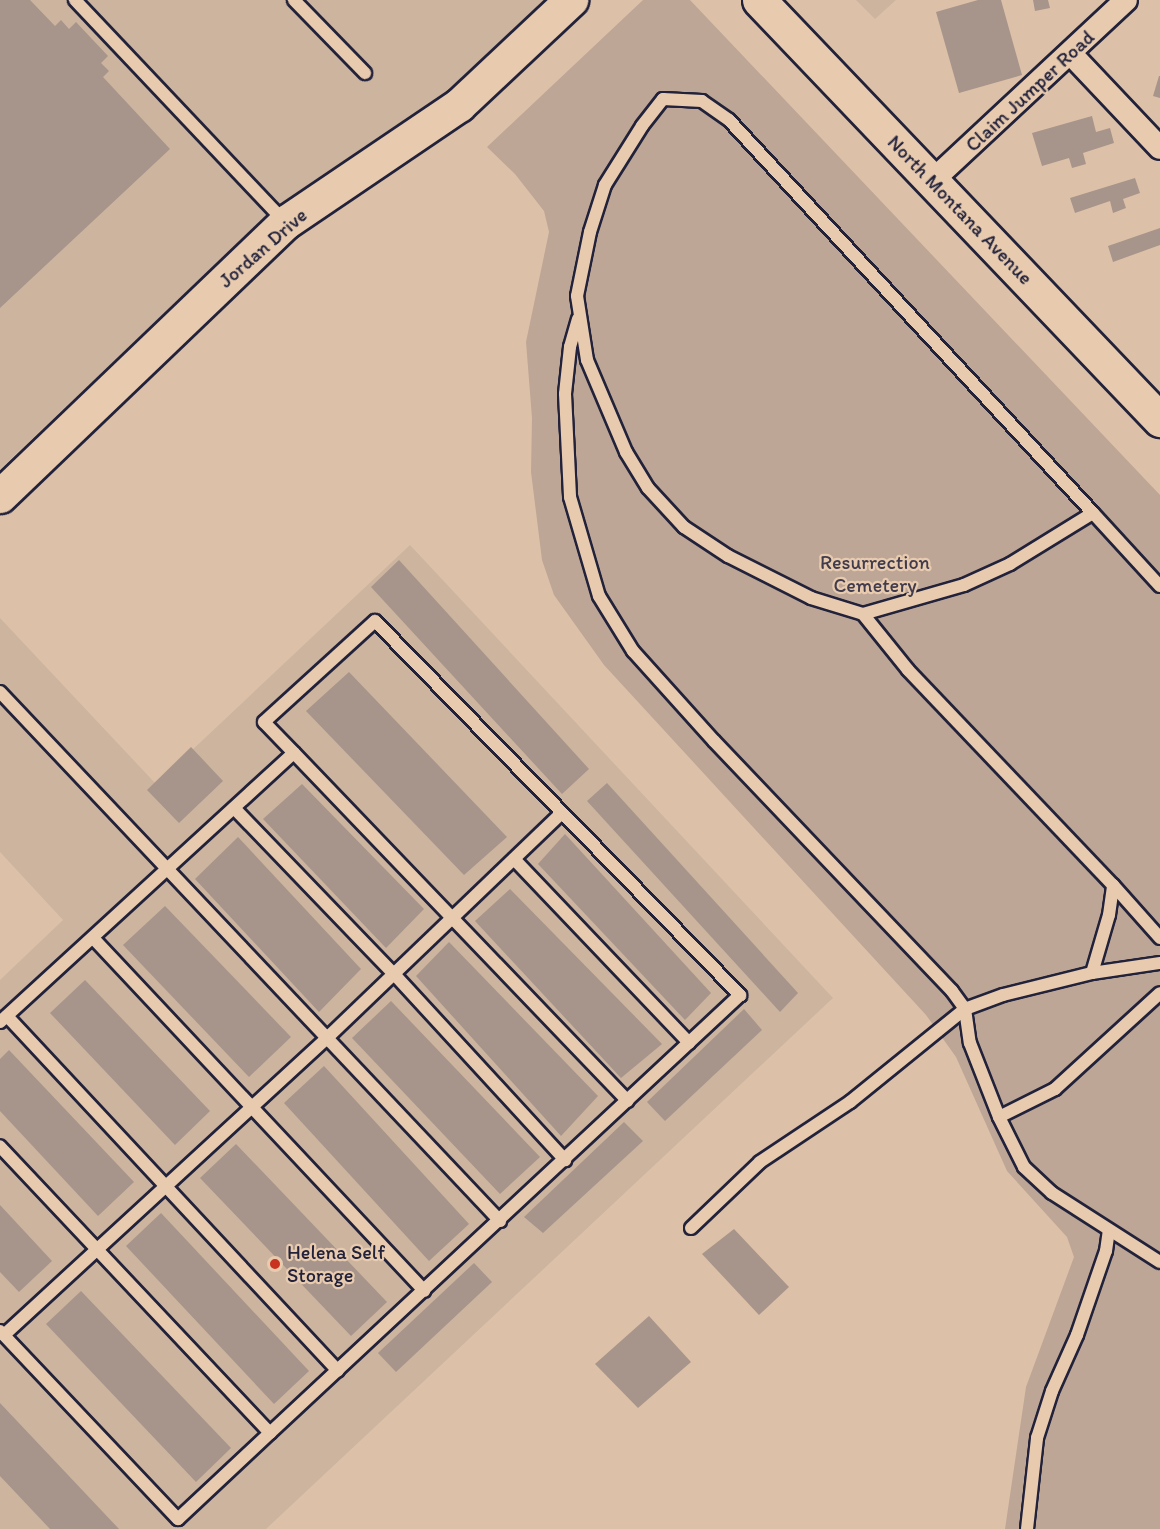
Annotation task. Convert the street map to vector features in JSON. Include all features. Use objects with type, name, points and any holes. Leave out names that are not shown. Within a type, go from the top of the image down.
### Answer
[{"type":"street","name":"Jordan Drive","points":[[0,496],[286,222],[459,105],[571,0]]},
{"type":"street","name":"North Montana Avenue","points":[[759,0],[1160,420]]},
{"type":"street","name":"Claim Jumper Road","points":[[932,181],[1071,54],[1126,0]]},
{"type":"street","points":[[1071,54],[1160,148]]},
{"type":"lane","points":[[75,0],[286,222]]},
{"type":"lane","points":[[294,0],[365,73]]},
{"type":"lane","points":[[1160,586],[729,120],[702,101],[663,99],[642,126],[605,185],[590,232],[578,296],[587,360],[626,452],[648,488],[677,519],[728,556],[810,598],[863,615],[908,670],[1113,885],[1160,938]]},
{"type":"lane","points":[[580,313],[570,347],[565,394],[570,497],[598,596],[633,651],[714,741],[929,966],[965,1008],[970,1043],[999,1117],[1024,1167],[1052,1193],[1160,1262]]},
{"type":"lane","points":[[863,615],[964,585],[1010,564],[1093,513]]},
{"type":"lane","points":[[562,813],[453,917],[327,1038],[97,1250],[2,1333],[178,1519],[500,1221],[628,1101],[740,995],[375,621],[264,722],[453,917],[628,1101]]},
{"type":"lane","points":[[0,692],[500,1221]]},
{"type":"lane","points":[[294,753],[3,1019],[167,1186],[338,1371]]},
{"type":"lane","points":[[234,808],[394,974],[565,1160]]},
{"type":"lane","points":[[514,859],[689,1043]]},
{"type":"lane","points":[[1092,973],[1109,915],[1113,885]]},
{"type":"lane","points":[[93,938],[253,1106],[424,1291]]},
{"type":"lane","points":[[691,1228],[760,1162],[850,1102],[965,1008],[1003,995],[1092,973],[1160,963]]},
{"type":"lane","points":[[999,1117],[1055,1089],[1160,993]]},
{"type":"lane","points":[[0,1146],[270,1433]]},
{"type":"lane","points":[[1027,1529],[1037,1438],[1052,1391],[1077,1335],[1106,1251],[1109,1230]]},
{"type":"shaded area","points":[[0,0],[552,0],[458,90],[302,190],[254,228],[0,469]]},
{"type":"shaded area","points":[[856,0],[896,0],[875,19]]},
{"type":"shaded area","name":"Helena Self Storage","points":[[410,545],[833,998],[266,1529],[0,1529],[0,980],[63,920],[0,852],[0,618],[156,784]]},
{"type":"green space","name":"Resurrection Cemetery","points":[[643,0],[690,0],[1160,495],[1160,1529],[1005,1529],[1026,1387],[1074,1257],[1067,1237],[1007,1171],[956,1057],[926,1015],[604,665],[554,595],[542,560],[531,472],[532,418],[526,342],[549,232],[544,211],[515,174],[487,147]]},
{"type":"building","points":[[0,0],[30,0],[55,26],[61,20],[69,29],[76,22],[108,56],[101,63],[109,71],[103,77],[170,149],[0,308]]},
{"type":"building","points":[[978,0],[1001,0],[1022,75],[959,93],[936,12]]},
{"type":"building","points":[[1033,0],[1048,0],[1050,8],[1035,11]]},
{"type":"building","points":[[1160,76],[1160,98],[1153,96]]},
{"type":"building","points":[[1092,116],[1096,132],[1110,128],[1114,143],[1083,153],[1086,164],[1072,168],[1069,158],[1042,166],[1032,133]]},
{"type":"building","points":[[1135,178],[1140,193],[1123,199],[1126,208],[1113,213],[1110,201],[1075,213],[1070,198]]},
{"type":"building","points":[[1160,228],[1160,245],[1113,262],[1108,246]]},
{"type":"building","points":[[399,560],[589,769],[562,794],[371,587]]},
{"type":"building","points":[[349,672],[507,837],[464,875],[306,711]]},
{"type":"building","points":[[191,747],[223,781],[179,823],[147,790]]},
{"type":"building","points":[[607,783],[798,993],[780,1012],[587,801]]},
{"type":"building","points":[[302,784],[424,909],[386,948],[263,819]]},
{"type":"building","points":[[565,834],[711,993],[685,1020],[538,864]]},
{"type":"building","points":[[238,837],[361,969],[319,1012],[195,879]]},
{"type":"building","points":[[510,889],[662,1044],[621,1078],[475,921]]},
{"type":"building","points":[[165,906],[291,1037],[249,1077],[123,945]]},
{"type":"building","points":[[449,942],[598,1096],[561,1136],[416,976]]},
{"type":"building","points":[[85,980],[210,1111],[175,1145],[50,1013]]},
{"type":"building","points":[[391,1001],[540,1157],[500,1194],[352,1038]]},
{"type":"building","points":[[744,1009],[762,1030],[665,1121],[647,1102]]},
{"type":"building","points":[[9,1050],[134,1182],[98,1216],[0,1111],[0,1059]]},
{"type":"building","points":[[324,1066],[469,1224],[429,1261],[284,1103]]},
{"type":"building","points":[[624,1122],[643,1141],[543,1233],[524,1217]]},
{"type":"building","points":[[236,1144],[387,1302],[351,1336],[200,1178]]},
{"type":"building","points":[[0,1205],[52,1261],[19,1292],[0,1272]]},
{"type":"building","points":[[161,1213],[309,1371],[274,1404],[126,1246]]},
{"type":"building","points":[[734,1229],[789,1287],[759,1315],[702,1254]]},
{"type":"building","points":[[474,1263],[492,1282],[396,1372],[378,1353]]},
{"type":"building","points":[[81,1291],[231,1448],[196,1482],[46,1324]]},
{"type":"building","points":[[649,1316],[691,1362],[638,1408],[595,1364]]},
{"type":"building","points":[[0,1403],[119,1529],[50,1529],[0,1476]]},
{"type":"place","name":"Helena Self Storage","points":[[275,1264]]}]
